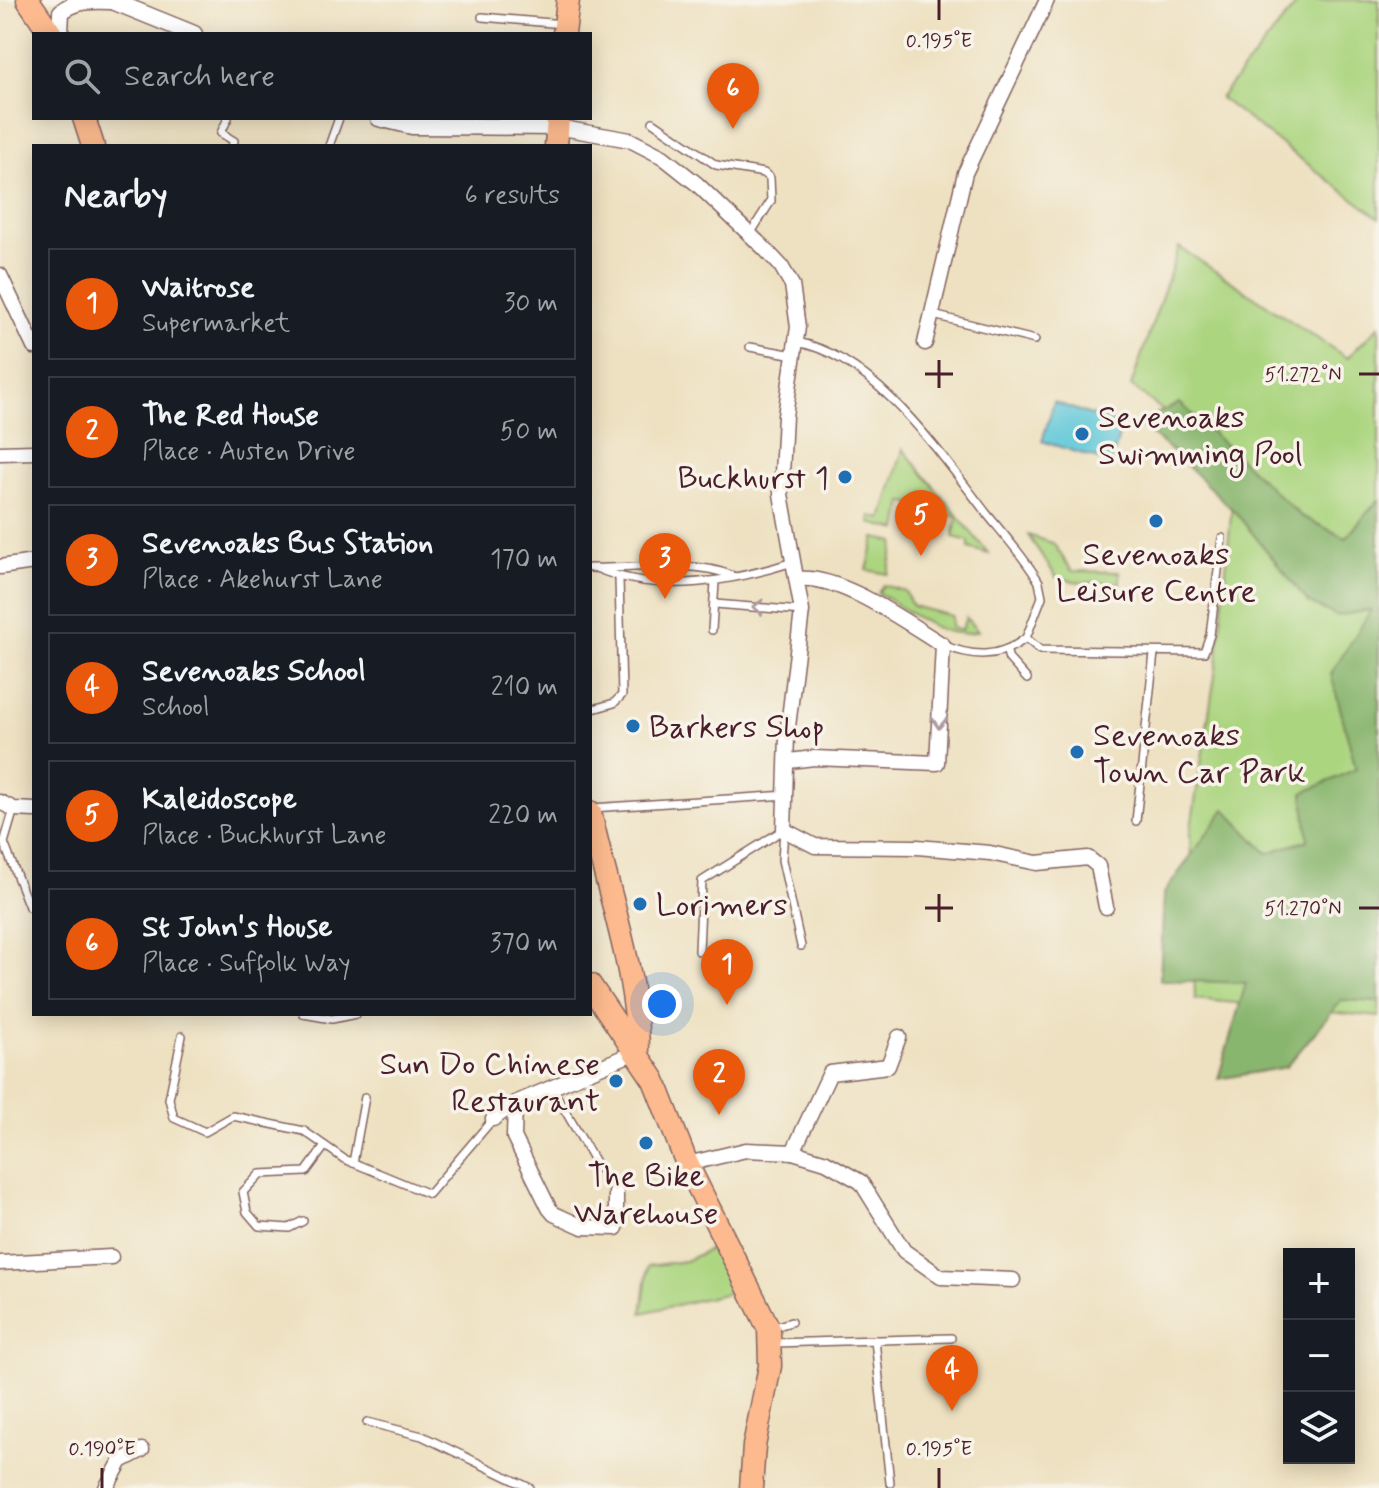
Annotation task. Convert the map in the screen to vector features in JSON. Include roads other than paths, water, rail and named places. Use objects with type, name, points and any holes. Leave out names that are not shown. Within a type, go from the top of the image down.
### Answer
[{"type":"main road","points":[[28,0],[50,32]]},
{"type":"main road","points":[[565,29],[568,0]]},
{"type":"main road","points":[[85,120],[92,144]]},
{"type":"main road","points":[[592,818],[632,988],[638,1021],[638,1051]]},
{"type":"main road","points":[[592,988],[638,1051],[654,1080],[687,1164],[770,1336],[751,1488]]},
{"type":"main road","points":[[603,1005],[632,988]]},
{"type":"street","points":[[60,32],[61,12],[67,6],[86,0],[110,0],[189,32]]},
{"type":"street","points":[[925,343],[965,173],[1047,0]]},
{"type":"street","points":[[387,120],[412,126],[557,130],[618,136],[647,147],[697,184],[781,266],[792,285],[797,306],[780,478],[802,611],[787,735],[789,761],[784,830],[815,846],[917,847],[990,853],[1037,863],[1088,858],[1098,866],[1106,907]]},
{"type":"street","points":[[0,275],[32,343]]},
{"type":"street","points":[[0,453],[32,452]]},
{"type":"street","points":[[0,567],[32,562]]},
{"type":"street","points":[[789,761],[814,758],[937,763],[943,645],[872,603],[826,581],[798,579]]},
{"type":"street","points":[[7,805],[32,810]]},
{"type":"street","points":[[793,1152],[830,1073],[888,1066],[899,1037]]},
{"type":"street","points":[[493,1119],[515,1103],[638,1051]]},
{"type":"street","points":[[515,1103],[514,1137],[554,1214],[583,1227],[616,1228],[616,1193]]},
{"type":"street","points":[[687,1164],[746,1150],[793,1152],[826,1162],[861,1182],[904,1251],[941,1277],[1013,1280]]},
{"type":"street","points":[[0,1263],[111,1256]]},
{"type":"street","points":[[106,1488],[121,1461],[142,1450]]},
{"type":"lane","points":[[482,17],[565,29]]},
{"type":"lane","points":[[227,120],[221,133],[234,141],[233,144]]},
{"type":"lane","points":[[330,144],[338,120]]},
{"type":"lane","points":[[653,122],[716,165],[764,173],[770,178],[771,201],[750,234]]},
{"type":"lane","points":[[931,314],[1035,340]]},
{"type":"lane","points":[[750,347],[832,353],[900,408],[1036,576],[1042,597],[1026,638],[1006,649],[973,656],[943,645]]},
{"type":"lane","points":[[1026,638],[1040,650],[1051,652],[1201,654],[1206,650],[1222,538]]},
{"type":"lane","points":[[593,568],[619,578],[663,583],[715,582],[794,562]]},
{"type":"lane","points":[[593,568],[665,567],[719,571],[733,576]]},
{"type":"lane","points":[[592,709],[614,703],[622,695],[619,578]]},
{"type":"lane","points":[[712,630],[715,582]]},
{"type":"lane","points":[[715,604],[802,611]]},
{"type":"lane","points":[[1006,649],[1009,659],[1027,679]]},
{"type":"lane","points":[[1136,821],[1154,653]]},
{"type":"lane","points":[[592,810],[787,795]]},
{"type":"lane","points":[[7,805],[4,843],[29,907]]},
{"type":"lane","points":[[784,830],[782,860],[801,946]]},
{"type":"lane","points":[[699,951],[702,881],[784,830]]},
{"type":"lane","points":[[315,1016],[332,1019],[346,1016]]},
{"type":"lane","points":[[182,1036],[169,1099],[174,1118],[205,1132],[233,1116],[304,1131],[353,1163],[429,1194],[493,1119]]},
{"type":"lane","points":[[552,1088],[599,1169]]},
{"type":"lane","points":[[353,1163],[365,1097]]},
{"type":"lane","points":[[303,1221],[289,1228],[259,1226],[247,1212],[243,1192],[260,1174],[306,1172],[325,1146]]},
{"type":"lane","points":[[770,1336],[791,1322]]},
{"type":"lane","points":[[770,1336],[875,1340],[951,1338]]},
{"type":"lane","points":[[875,1340],[890,1483]]},
{"type":"lane","points":[[367,1422],[422,1436],[530,1488]]},
{"type":"water","name":"Sevenoaks Swimming Pool","points":[[1054,402],[1122,426],[1111,463],[1042,441]]},
{"type":"place","name":"St John's House","points":[[733,129]]},
{"type":"place","name":"Sevenoaks Swimming Pool","points":[[1082,434]]},
{"type":"place","name":"Buckhurst 1","points":[[845,477]]},
{"type":"place","name":"Sevenoaks Leisure Centre","points":[[1156,521]]},
{"type":"place","name":"Kaleidoscope","points":[[921,556]]},
{"type":"place","name":"Sevenoaks Bus Station","points":[[665,599]]},
{"type":"place","name":"Barkers Shop","points":[[633,726]]},
{"type":"place","name":"Sevenoaks Town Car Park","points":[[1077,752]]},
{"type":"place","name":"Lorimers","points":[[640,904]]},
{"type":"place","name":"Waitrose","points":[[727,1005]]},
{"type":"place","name":"Sun Do Chinese Restaurant","points":[[616,1081]]},
{"type":"place","name":"The Red House","points":[[719,1115]]},
{"type":"place","name":"The Bike Warehouse","points":[[646,1143]]},
{"type":"place","name":"Sevenoaks School","points":[[952,1411]]}]
